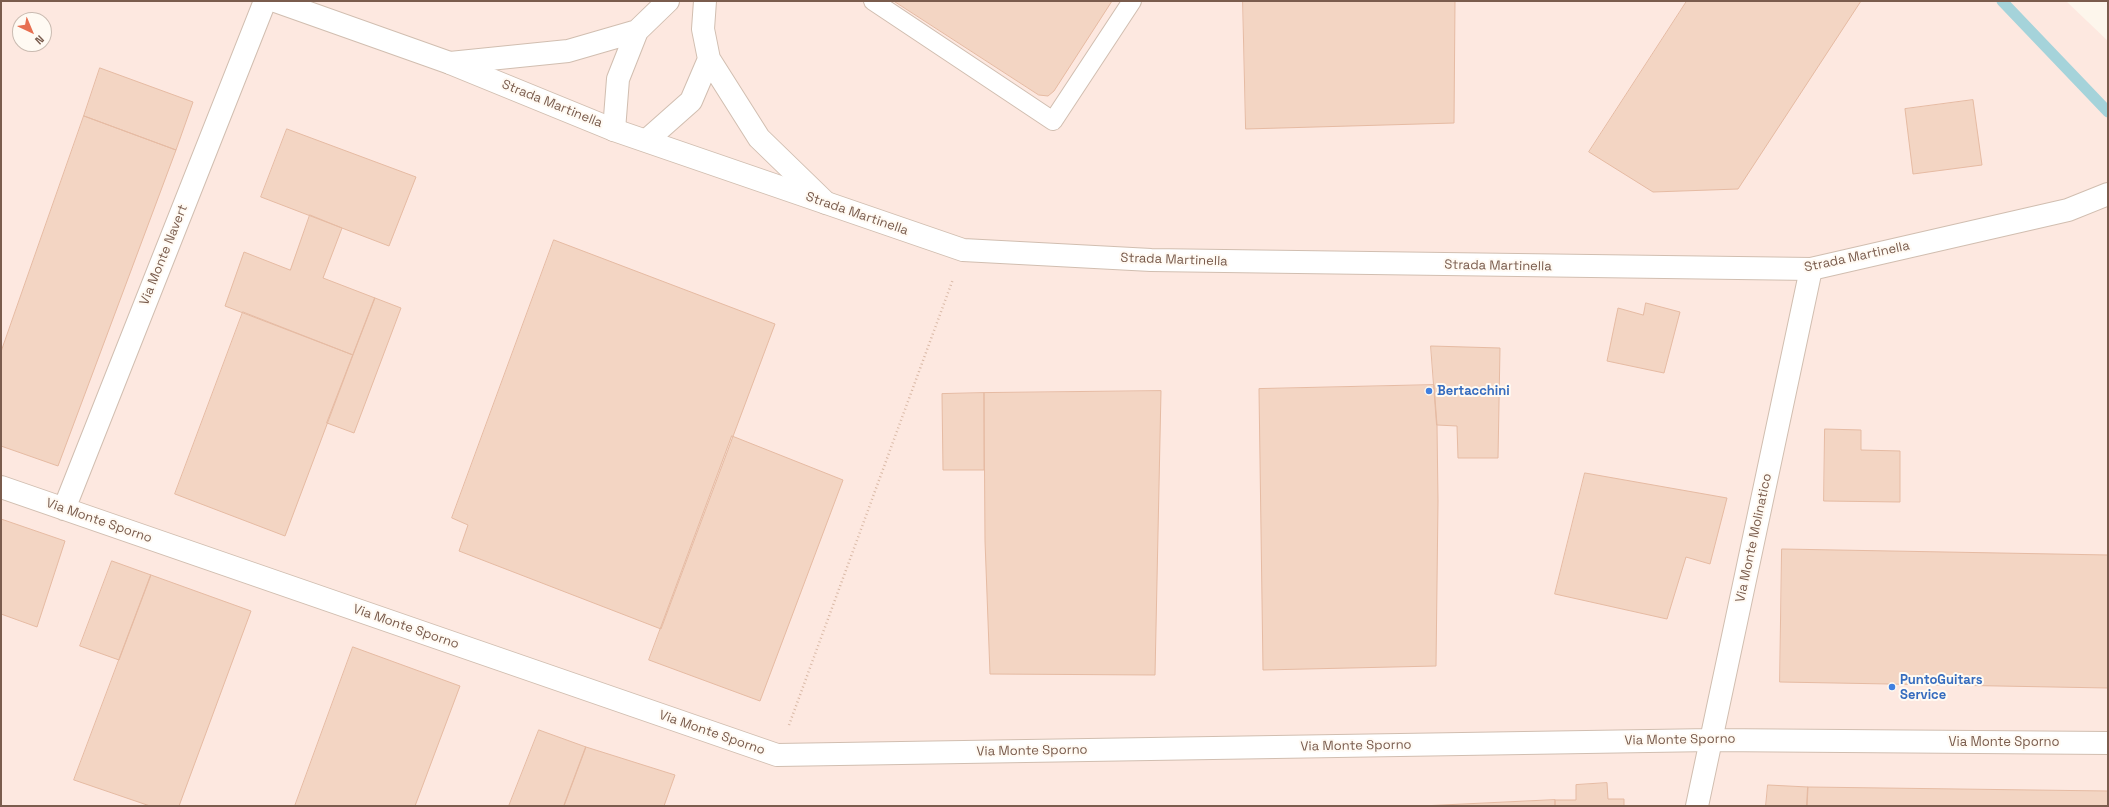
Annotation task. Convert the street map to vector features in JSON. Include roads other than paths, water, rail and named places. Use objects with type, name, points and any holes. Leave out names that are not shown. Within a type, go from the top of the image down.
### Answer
[{"type":"street","name":"Via Monte Navert","points":[[64,509],[265,1]]},
{"type":"street","name":"Strada Martinella","points":[[275,1],[450,63],[614,130],[647,140],[963,250],[1151,260],[1811,269],[2068,210],[2108,194]]},
{"type":"street","points":[[614,130],[618,79],[637,31],[668,1]]},
{"type":"street","points":[[705,1],[703,30],[709,59],[759,138],[826,203]]},
{"type":"street","points":[[450,63],[568,50],[637,31]]},
{"type":"street","points":[[647,140],[691,101],[709,59]]},
{"type":"street","name":"Via Monte Molinatico","points":[[1697,806],[1811,269]]},
{"type":"street","name":"Via Monte Sporno","points":[[1,486],[777,756],[1711,740],[2108,743]]},
{"type":"lane","points":[[873,1],[1053,121],[1132,1]]},
{"type":"waterway","points":[[2002,1],[2108,112]]},
{"type":"place","name":"Bertacchini","points":[[1429,391]]},
{"type":"place","name":"PuntoGuitars Service","points":[[1892,687]]}]
